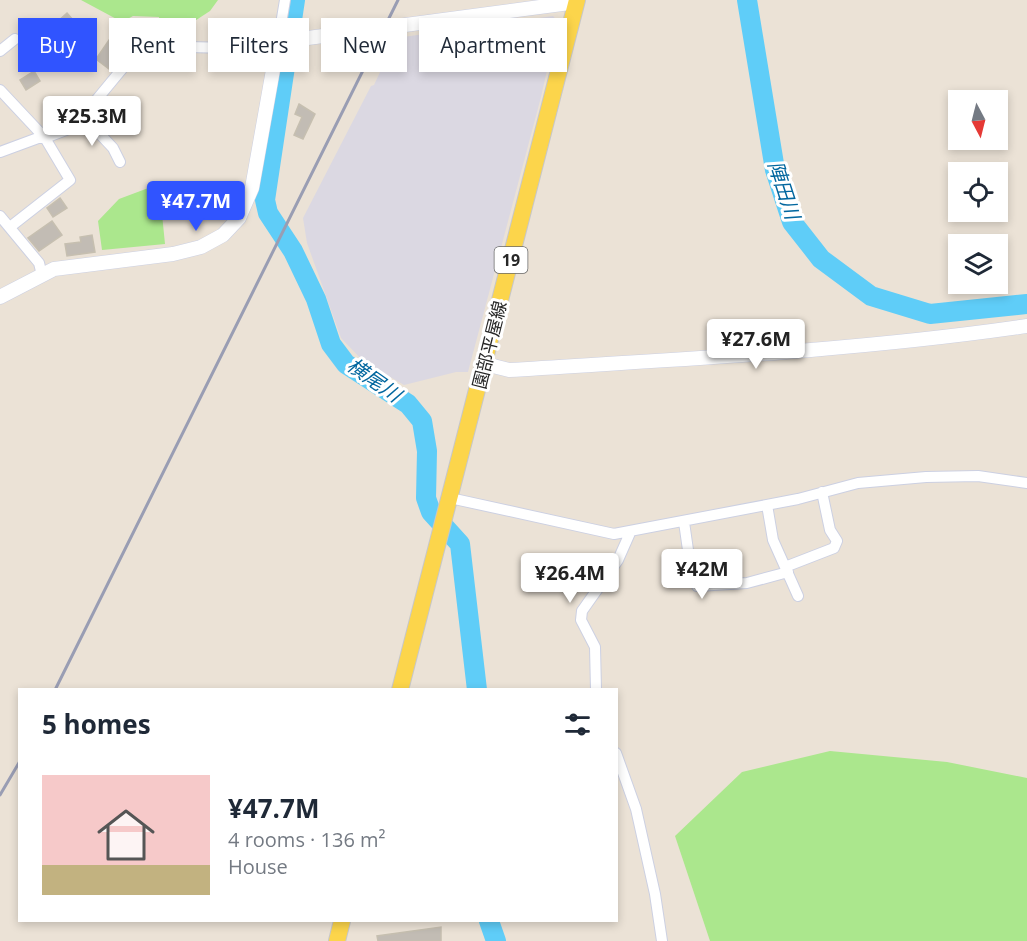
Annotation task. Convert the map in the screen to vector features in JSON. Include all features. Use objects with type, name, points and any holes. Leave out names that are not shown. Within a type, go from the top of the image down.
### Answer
[{"type":"main road","name":"園部平屋線","points":[[401,688],[577,1]]},
{"type":"main road","points":[[337,941],[342,922]]},
{"type":"street","points":[[283,18],[285,0]]},
{"type":"street","points":[[309,38],[577,1]]},
{"type":"street","points":[[0,51],[15,39]]},
{"type":"street","points":[[0,152],[74,127],[141,46],[208,47]]},
{"type":"street","points":[[0,297],[54,269],[173,254],[201,247],[223,235],[239,218],[252,188],[274,72]]},
{"type":"street","points":[[0,90],[45,138],[70,180],[10,226]]},
{"type":"street","points":[[84,117],[113,148],[120,162]]},
{"type":"street","points":[[0,216],[39,263],[42,275]]},
{"type":"street","points":[[485,364],[509,370],[711,357],[957,336],[1027,326]]},
{"type":"street","points":[[450,498],[614,534],[630,533],[767,505],[858,483],[926,477],[978,476],[1027,483]]},
{"type":"street","points":[[684,522],[690,564],[697,586],[747,583],[834,548],[837,541],[830,530],[822,492]]},
{"type":"street","points":[[767,505],[773,540],[798,596]]},
{"type":"street","points":[[596,688],[595,647],[581,620],[582,611],[618,560],[630,533]]},
{"type":"street","points":[[618,759],[636,809],[655,894],[662,941]]},
{"type":"shaded area","points":[[419,35],[419,72],[547,72],[468,372],[456,372],[404,385],[363,361],[341,338],[307,243],[303,218],[380,72],[407,72],[407,36]]},
{"type":"green space","points":[[81,0],[218,0],[210,11],[196,20],[196,18],[133,16],[115,18]]},
{"type":"green space","points":[[159,184],[165,244],[102,250],[98,221],[119,199]]},
{"type":"green space","points":[[830,751],[947,762],[1027,778],[1027,941],[710,941],[675,836],[742,772]]},
{"type":"building","points":[[67,13],[71,18],[61,18]]},
{"type":"building","points":[[109,40],[109,69],[97,58]]},
{"type":"building","points":[[35,72],[40,81],[26,90],[20,80]]},
{"type":"building","points":[[299,104],[315,114],[303,139],[294,135],[302,117],[295,114]]},
{"type":"building","points":[[60,198],[67,208],[53,217],[47,208]]},
{"type":"building","points":[[52,221],[62,235],[39,251],[28,238]]},
{"type":"building","points":[[92,235],[95,252],[67,256],[65,244],[81,242],[80,237]]},
{"type":"building","points":[[441,927],[441,941],[378,941],[377,936]]},
{"type":"waterway","name":"横尾川","points":[[295,0],[265,200],[268,213],[293,251],[316,299],[331,344],[346,364],[408,404],[422,421],[427,451],[426,498],[431,512],[460,544],[477,688]]},
{"type":"waterway","name":"陣田川","points":[[747,0],[775,170],[792,222],[821,259],[871,296],[930,314],[1027,304]]},
{"type":"waterway","name":"横尾川","points":[[489,922],[496,941]]},
{"type":"railway","points":[[56,688],[398,0]]},
{"type":"railway","points":[[0,795],[18,764]]}]
